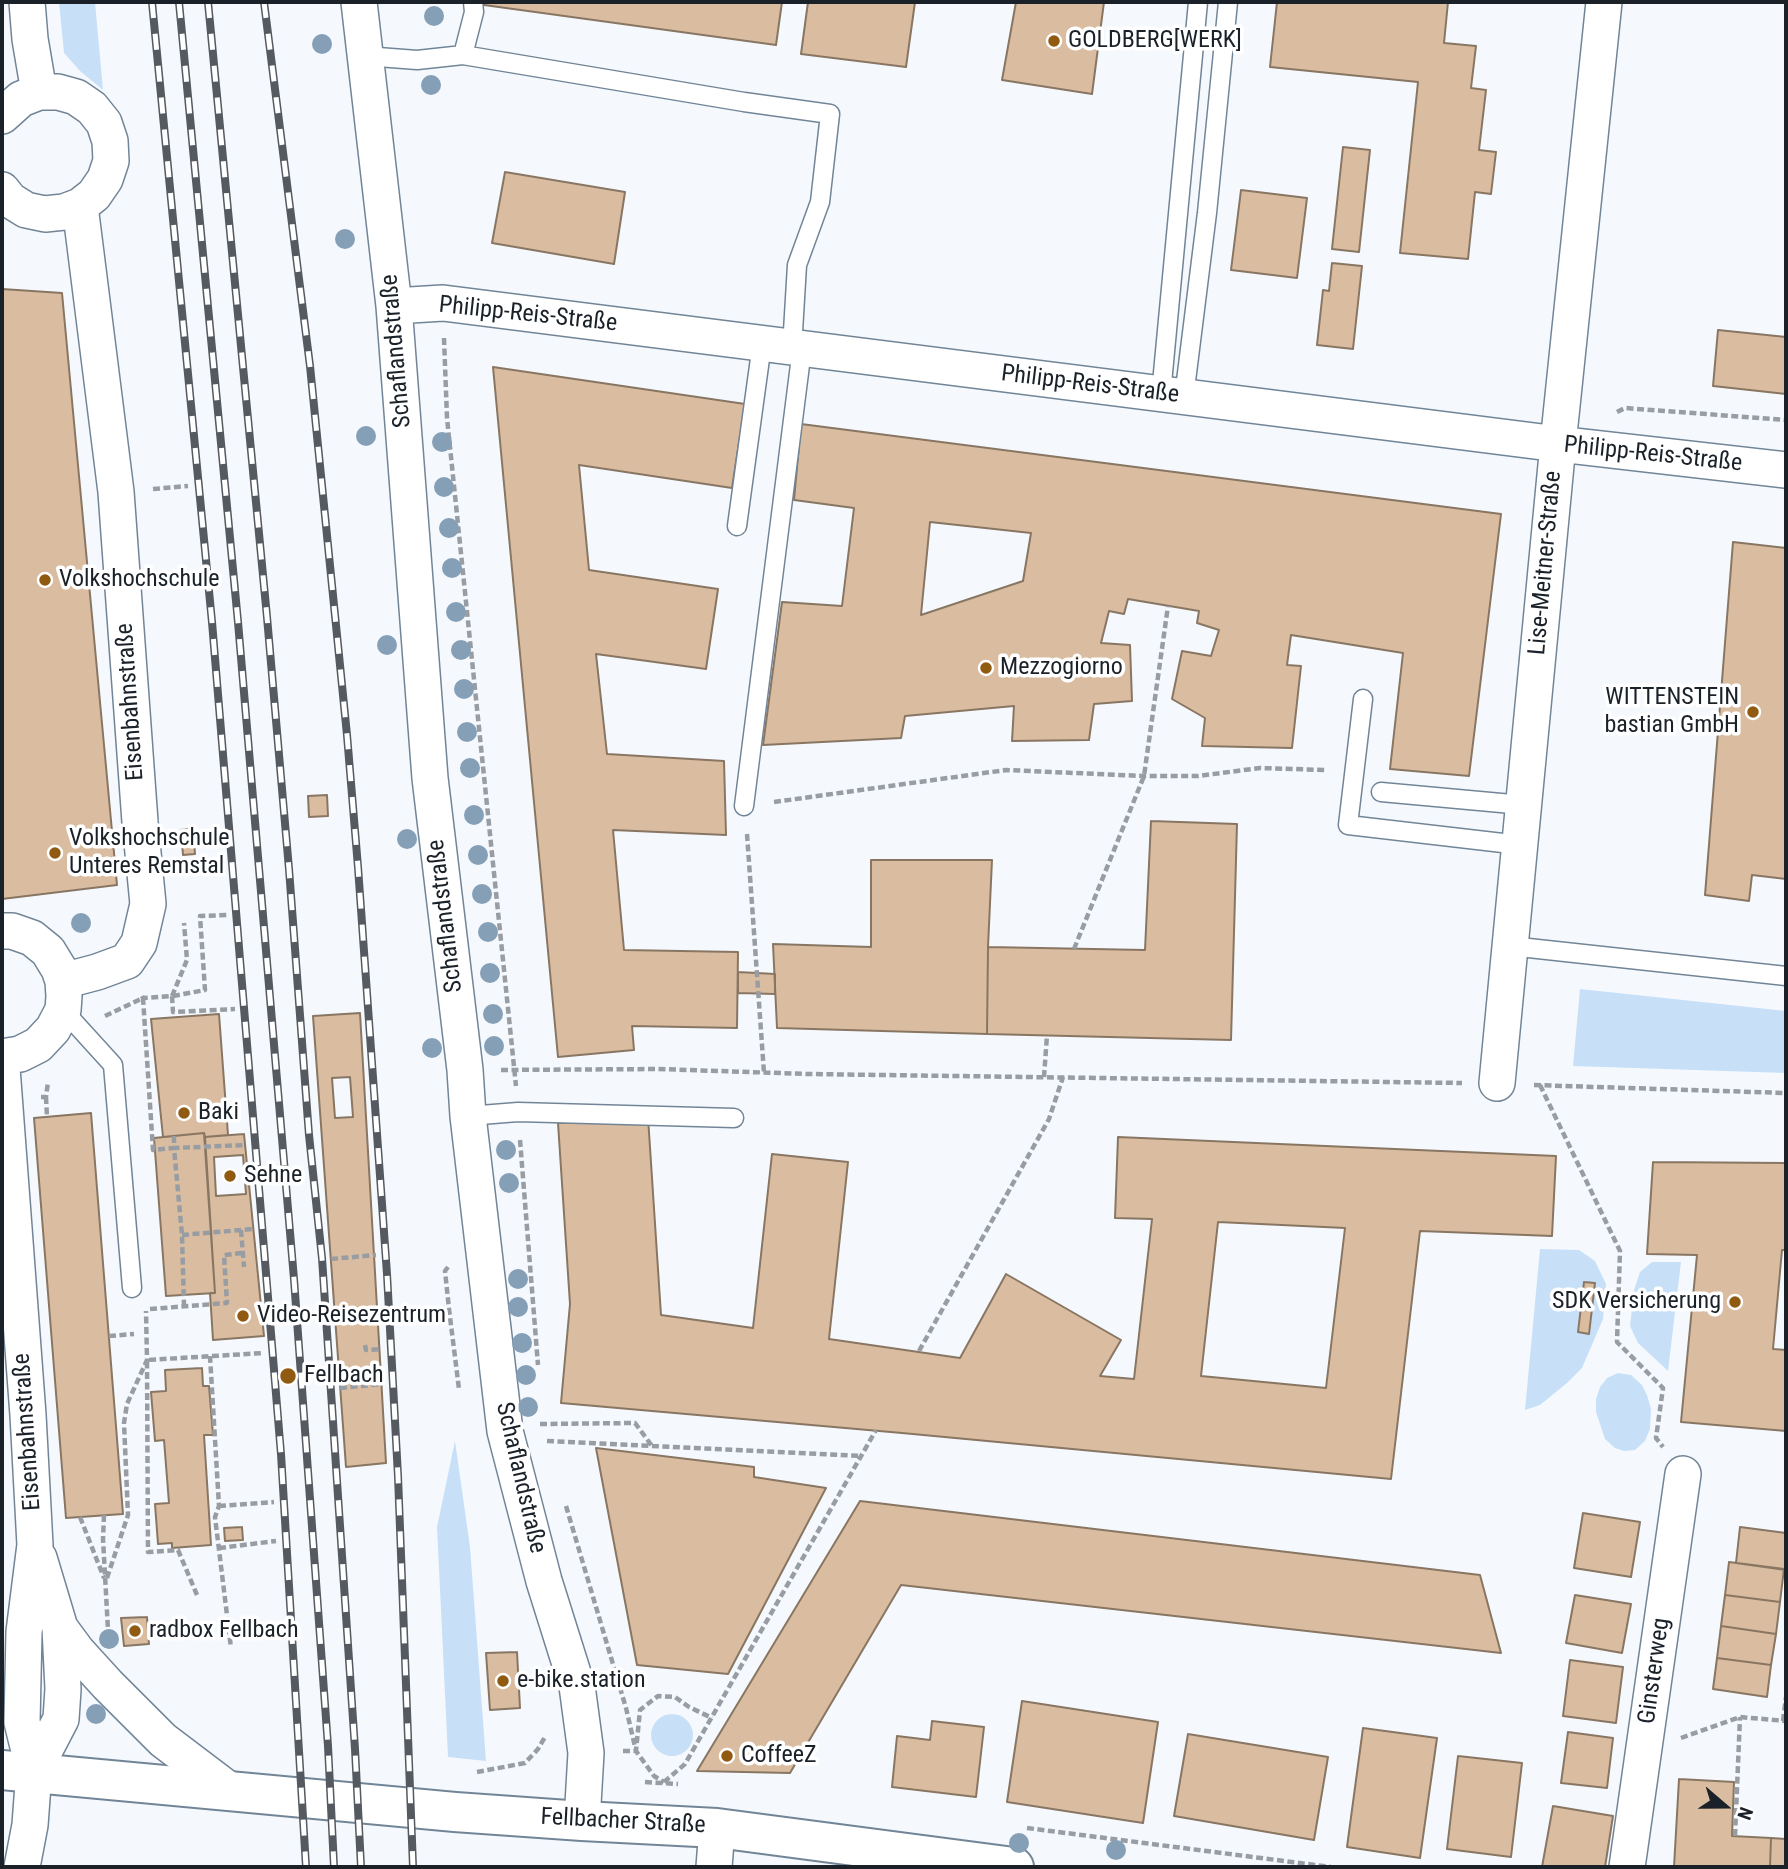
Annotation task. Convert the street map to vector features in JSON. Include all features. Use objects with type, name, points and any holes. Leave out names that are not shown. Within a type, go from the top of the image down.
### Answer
[{"type":"street","points":[[27,2],[39,92]]},
{"type":"street","name":"Schaflandstraße","points":[[359,2],[394,306],[430,778],[505,1431],[544,1581],[577,1686],[586,1753],[582,1821]]},
{"type":"street","name":"Lise-Meitner-Straße","points":[[1497,1083],[1558,444],[1604,2]]},
{"type":"street","points":[[2,116],[21,99],[39,92],[58,92],[76,97],[92,108],[104,123],[110,141],[110,160],[105,179],[94,195],[80,206],[64,212],[46,214],[26,210],[10,200],[2,190]]},
{"type":"street","name":"Eisenbahnstraße","points":[[63,995],[97,972],[127,961],[139,943],[148,904],[116,492],[80,206]]},
{"type":"street","name":"Philipp-Reis-Straße","points":[[394,306],[443,303],[1558,444],[1786,470]]},
{"type":"street","points":[[2,931],[12,930],[32,938],[48,950],[59,968],[63,995],[53,1030],[38,1045],[20,1054],[2,1057]]},
{"type":"street","name":"Eisenbahnstraße","points":[[2,1068],[35,1545],[24,1632],[18,1771]]},
{"type":"street","name":"Ginsterweg","points":[[1626,1867],[1683,1474]]},
{"type":"street","name":"Eisenbahnstraße","points":[[18,1771],[61,1719],[63,1689],[60,1628],[35,1545]]},
{"type":"street","points":[[60,1628],[85,1660],[163,1740],[229,1790]]},
{"type":"street","points":[[18,1771],[30,1825],[22,1867]]},
{"type":"street","name":"Fellbacher Straße","points":[[18,1771],[455,1812],[717,1828],[1014,1867]]},
{"type":"street","points":[[713,1867],[717,1828]]},
{"type":"lane","points":[[463,55],[474,12],[473,2]]},
{"type":"lane","points":[[1173,396],[1198,2]]},
{"type":"lane","points":[[1173,396],[1207,212],[1228,2]]},
{"type":"lane","points":[[366,56],[417,60],[463,55],[830,114],[820,202],[797,265],[786,347],[744,806]]},
{"type":"lane","points":[[737,526],[786,347]]},
{"type":"lane","points":[[1363,699],[1348,825],[1520,845]]},
{"type":"lane","points":[[1381,792],[1524,804]]},
{"type":"lane","points":[[1510,946],[1786,976]]},
{"type":"lane","points":[[63,995],[113,1065],[132,1289]]},
{"type":"lane","points":[[468,1116],[518,1112],[734,1118]]},
{"type":"path","points":[[443,303],[447,418],[514,1070],[538,1370]]},
{"type":"path","points":[[145,490],[188,486]]},
{"type":"path","points":[[1074,949],[1144,776],[1168,606]]},
{"type":"path","points":[[764,1073],[744,806],[1006,770],[1144,776],[1198,776],[1260,768],[1354,771]]},
{"type":"path","points":[[143,998],[205,990],[200,916],[228,915]]},
{"type":"path","points":[[140,992],[143,998],[153,1150],[246,1145]]},
{"type":"path","points":[[172,996],[173,1012],[235,1009]]},
{"type":"path","points":[[1044,1077],[1048,1035]]},
{"type":"path","points":[[514,1070],[658,1069],[764,1073],[1497,1083],[1786,1093]]},
{"type":"path","points":[[919,1351],[1049,1119],[1063,1077]]},
{"type":"path","points":[[1540,1085],[1620,1251],[1617,1342],[1663,1388],[1656,1438],[1683,1474]]},
{"type":"path","points":[[46,1097],[47,1117]]},
{"type":"path","points":[[174,1136],[184,1306]]},
{"type":"path","points":[[181,1236],[253,1229]]},
{"type":"path","points":[[241,1230],[244,1267]]},
{"type":"path","points":[[135,1310],[227,1303],[224,1255],[243,1253]]},
{"type":"path","points":[[331,1259],[376,1255]]},
{"type":"path","points":[[445,1271],[460,1392]]},
{"type":"path","points":[[146,1309],[148,1552],[178,1550],[197,1595]]},
{"type":"path","points":[[441,1309],[449,1309]]},
{"type":"path","points":[[109,1336],[134,1334]]},
{"type":"path","points":[[365,1345],[366,1350],[381,1349]]},
{"type":"path","points":[[147,1360],[264,1353]]},
{"type":"path","points":[[210,1356],[219,1506],[215,1517],[231,1648]]},
{"type":"path","points":[[105,1582],[128,1516],[124,1423],[127,1404],[147,1360]]},
{"type":"path","points":[[340,1388],[383,1384]]},
{"type":"path","points":[[652,1446],[635,1423],[542,1424],[547,1441],[861,1456]]},
{"type":"path","points":[[563,1495],[626,1708],[636,1751],[654,1776],[664,1782],[685,1764],[876,1430]]},
{"type":"path","points":[[219,1506],[274,1502]]},
{"type":"path","points":[[104,1515],[105,1582]]},
{"type":"path","points":[[80,1517],[105,1582]]},
{"type":"path","points":[[219,1548],[276,1541]]},
{"type":"path","points":[[639,1710],[658,1696],[675,1697],[712,1718]]},
{"type":"path","points":[[1644,1751],[1740,1717],[1785,1721],[1786,1697]]},
{"type":"path","points":[[1735,1836],[1740,1717]]},
{"type":"path","points":[[481,1771],[525,1763],[548,1732]]},
{"type":"shaded area","points":[[59,2],[95,2],[103,90],[64,53]]},
{"type":"shaded area","points":[[1580,989],[1786,1011],[1786,1073],[1573,1066]]},
{"type":"shaded area","points":[[1540,1249],[1579,1250],[1595,1261],[1606,1284],[1603,1319],[1582,1368],[1540,1405],[1525,1410]],"holes":[[[1584,1282],[1595,1284],[1589,1334],[1578,1332]]]},
{"type":"shaded area","points":[[1652,1262],[1681,1262],[1668,1371],[1638,1343],[1630,1326],[1634,1290],[1640,1272]]},
{"type":"shaded area","points":[[1618,1373],[1631,1375],[1642,1385],[1651,1409],[1650,1429],[1645,1441],[1635,1450],[1615,1448],[1605,1439],[1596,1412],[1600,1387],[1607,1378]]},
{"type":"shaded area","points":[[455,1441],[470,1547],[486,1761],[448,1757],[437,1527]]},
{"type":"shaded area","points":[[672,1714],[687,1720],[693,1735],[687,1750],[672,1756],[657,1750],[651,1735],[657,1720]]},
{"type":"building","points":[[485,2],[782,2],[776,45],[484,5]]},
{"type":"building","points":[[808,2],[915,2],[906,67],[801,54]]},
{"type":"building","name":"GOLDBERG[WERK]","points":[[1016,2],[1104,2],[1092,94],[1002,80]]},
{"type":"building","points":[[1277,2],[1448,2],[1444,43],[1476,46],[1471,88],[1486,90],[1479,150],[1496,152],[1491,194],[1475,192],[1468,259],[1400,253],[1418,82],[1270,67]]},
{"type":"building","points":[[1343,147],[1370,150],[1359,252],[1332,249]]},
{"type":"building","points":[[505,172],[625,192],[614,264],[492,243]]},
{"type":"building","points":[[1241,190],[1307,198],[1297,278],[1231,270]]},
{"type":"building","points":[[1332,263],[1362,266],[1353,349],[1317,345],[1323,290],[1329,291]]},
{"type":"building","name":"Volkshochschule","points":[[2,289],[62,293],[117,885],[2,899]]},
{"type":"building","points":[[1718,330],[1786,337],[1786,394],[1713,386]]},
{"type":"building","points":[[493,367],[745,404],[732,488],[579,465],[589,570],[718,589],[706,669],[596,654],[607,754],[724,761],[726,835],[613,830],[624,950],[738,952],[737,1028],[632,1026],[634,1050],[558,1057]]},
{"type":"building","points":[[801,424],[1501,514],[1469,776],[1390,769],[1403,653],[1291,635],[1287,665],[1301,666],[1292,748],[1202,746],[1205,718],[1172,699],[1182,651],[1211,656],[1219,630],[1197,623],[1199,611],[1128,599],[1124,614],[1109,611],[1101,643],[1130,645],[1132,701],[1094,704],[1089,740],[1012,741],[1014,706],[905,716],[901,738],[763,745],[782,602],[842,606],[854,508],[794,500]],"holes":[[[930,522],[1031,533],[1023,581],[921,615]]]},
{"type":"building","name":"WITTENSTEIN bastian GmbH","points":[[1733,542],[1786,548],[1786,879],[1752,875],[1749,901],[1705,895]]},
{"type":"building","points":[[327,795],[328,816],[309,817],[308,796]]},
{"type":"building","points":[[1151,821],[1237,824],[1231,1040],[987,1034],[988,947],[1145,950]]},
{"type":"building","points":[[193,828],[195,854],[183,855],[181,830]]},
{"type":"building","points":[[871,860],[992,860],[987,1034],[777,1028],[773,944],[871,947]]},
{"type":"building","points":[[738,972],[775,974],[775,994],[738,993]]},
{"type":"building","points":[[360,1013],[386,1463],[346,1467],[313,1016]]},
{"type":"building","points":[[219,1014],[228,1135],[205,1137],[204,1133],[163,1137],[151,1019]]},
{"type":"building","points":[[350,1077],[353,1117],[335,1118],[332,1078]]},
{"type":"building","points":[[91,1113],[123,1514],[66,1518],[34,1118]]},
{"type":"building","points":[[648,1117],[661,1315],[753,1328],[772,1154],[848,1162],[829,1339],[960,1358],[1006,1274],[1121,1340],[1100,1376],[1134,1379],[1152,1219],[1115,1218],[1118,1137],[1556,1156],[1552,1236],[1420,1231],[1391,1479],[561,1403],[570,1304],[558,1123]],"holes":[[[1218,1222],[1345,1228],[1326,1388],[1201,1376]]]},
{"type":"building","points":[[204,1133],[215,1293],[166,1296],[154,1138]]},
{"type":"building","points":[[244,1134],[264,1336],[213,1340],[210,1293],[215,1293],[205,1137]]},
{"type":"building","points":[[243,1155],[246,1194],[216,1196],[214,1157]]},
{"type":"building","name":"SDK Versicherung","points":[[1653,1162],[1786,1163],[1786,1250],[1782,1250],[1773,1349],[1786,1350],[1786,1431],[1681,1422],[1697,1255],[1647,1254]]},
{"type":"building","points":[[1584,1282],[1595,1283],[1589,1334],[1578,1332]]},
{"type":"building","points":[[202,1368],[203,1386],[209,1386],[213,1435],[204,1435],[211,1545],[172,1548],[172,1543],[158,1544],[155,1504],[169,1503],[164,1440],[155,1441],[151,1392],[166,1391],[165,1370]]},
{"type":"building","points":[[596,1448],[754,1467],[754,1477],[826,1488],[728,1674],[637,1665]]},
{"type":"building","points":[[860,1501],[1480,1575],[1501,1653],[901,1585],[790,1773],[697,1771]]},
{"type":"building","points":[[1583,1513],[1640,1522],[1631,1577],[1574,1568]]},
{"type":"building","points":[[242,1527],[243,1540],[225,1541],[224,1528]]},
{"type":"building","points":[[1740,1527],[1786,1533],[1786,1570],[1736,1563]]},
{"type":"building","points":[[1729,1562],[1784,1569],[1780,1602],[1725,1595]]},
{"type":"building","points":[[1575,1595],[1631,1604],[1622,1653],[1566,1643]]},
{"type":"building","points":[[1725,1595],[1780,1602],[1776,1634],[1721,1626]]},
{"type":"building","name":"radbox Fellbach","points":[[147,1617],[149,1644],[124,1646],[121,1618]]},
{"type":"building","points":[[1721,1626],[1776,1634],[1771,1665],[1717,1658]]},
{"type":"building","name":"e-bike.station","points":[[517,1652],[520,1708],[490,1710],[486,1653]]},
{"type":"building","points":[[1717,1658],[1771,1665],[1767,1697],[1713,1689]]},
{"type":"building","points":[[1570,1660],[1623,1667],[1616,1723],[1563,1716]]},
{"type":"building","points":[[1022,1701],[1158,1722],[1143,1823],[1007,1802]]},
{"type":"building","points":[[932,1721],[984,1727],[976,1797],[892,1787],[897,1736],[930,1740]]},
{"type":"building","points":[[1363,1728],[1437,1738],[1420,1858],[1347,1847]]},
{"type":"building","points":[[1568,1732],[1613,1738],[1607,1788],[1561,1783]]},
{"type":"building","points":[[1188,1734],[1328,1757],[1314,1840],[1174,1816]]},
{"type":"building","points":[[1458,1756],[1522,1763],[1511,1857],[1447,1849]]},
{"type":"building","points":[[1679,1779],[1734,1782],[1732,1836],[1771,1838],[1770,1867],[1674,1867]]},
{"type":"building","points":[[1553,1806],[1613,1816],[1605,1867],[1542,1867]]},
{"type":"building","points":[[1771,1838],[1786,1839],[1786,1867],[1770,1867]]},
{"type":"railway","points":[[152,2],[212,622],[281,1454],[306,1867]]},
{"type":"railway","points":[[179,2],[238,622],[294,1279],[328,1746],[334,1867]]},
{"type":"railway","points":[[208,2],[267,617],[309,1135],[322,1258],[361,1867]]},
{"type":"railway","points":[[264,2],[310,366],[358,867],[387,1274],[398,1476],[413,1867]]},
{"type":"place","name":"GOLDBERG[WERK]","points":[[1054,41]]},
{"type":"place","name":"Volkshochschule","points":[[45,580]]},
{"type":"place","name":"Mezzogiorno","points":[[986,668]]},
{"type":"place","name":"WITTENSTEIN bastian GmbH","points":[[1753,712]]},
{"type":"place","name":"Volkshochschule Unteres Remstal","points":[[55,853]]},
{"type":"place","name":"Baki","points":[[184,1113]]},
{"type":"place","name":"Sehne","points":[[230,1176]]},
{"type":"place","name":"SDK Versicherung","points":[[1735,1302]]},
{"type":"place","name":"Video-Reisezentrum","points":[[243,1316]]},
{"type":"place","name":"Fellbach","points":[[288,1376]]},
{"type":"place","name":"radbox Fellbach","points":[[135,1631]]},
{"type":"place","name":"e-bike.station","points":[[503,1681]]},
{"type":"place","name":"CoffeeZ","points":[[727,1756]]}]
